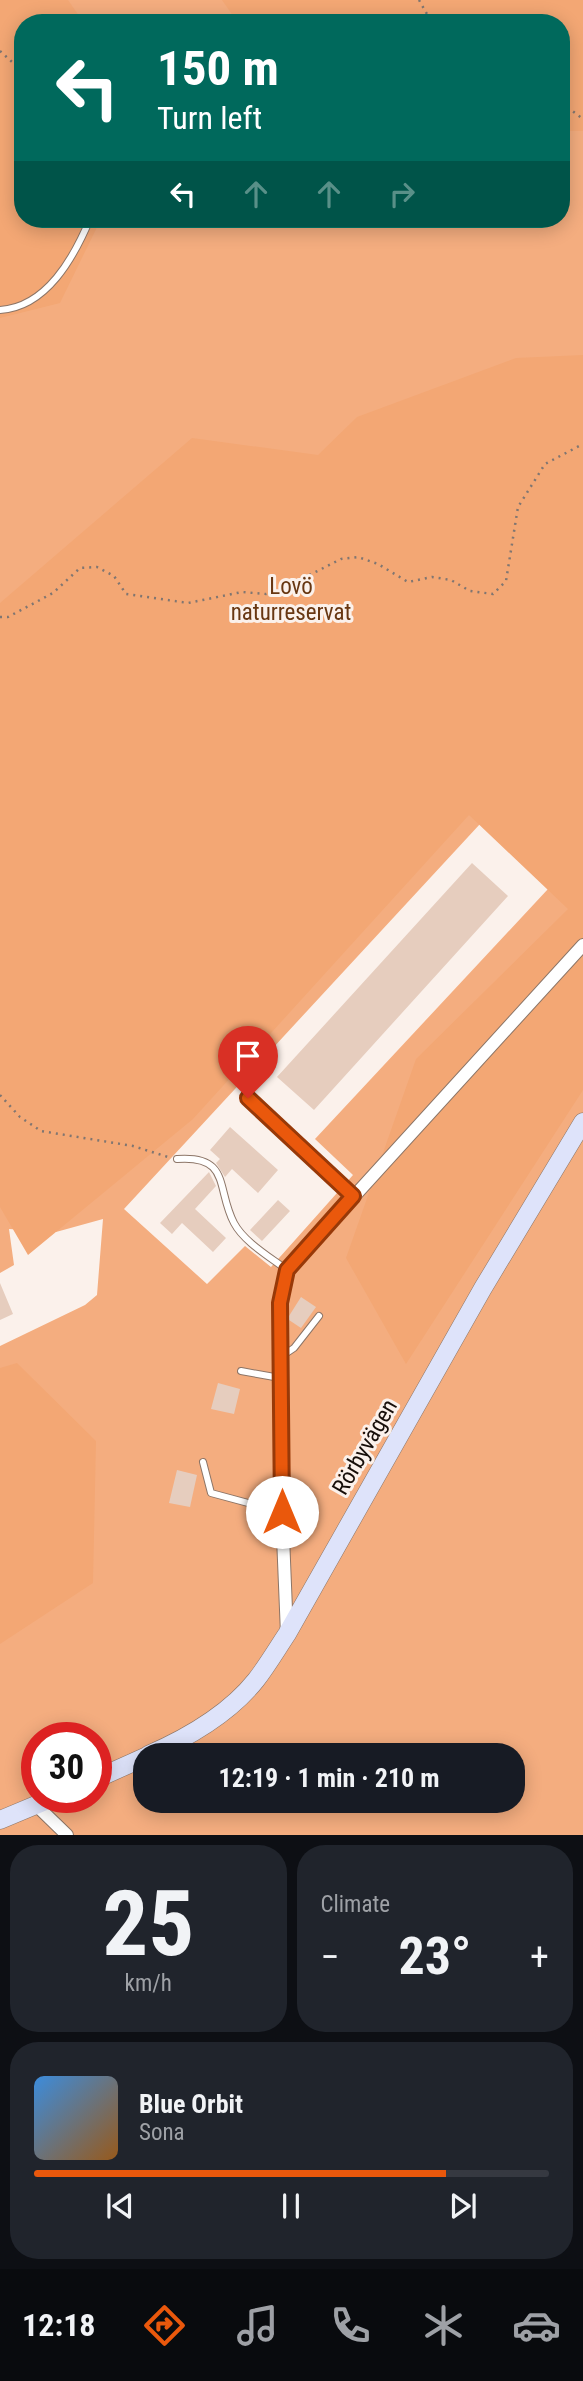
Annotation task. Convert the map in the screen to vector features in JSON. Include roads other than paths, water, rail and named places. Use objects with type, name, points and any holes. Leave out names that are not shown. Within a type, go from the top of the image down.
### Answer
[{"type":"street","points":[[287,1634],[282,1512],[280,1303],[287,1270],[583,945]]},
{"type":"street","name":"Rörbyvägen","points":[[176,1743],[219,1716],[255,1682],[287,1634],[483,1289],[583,1122]]},
{"type":"street","name":"Rörbyvägen","points":[[112,1772],[133,1762]]},
{"type":"street","points":[[0,1820],[21,1811]]},
{"type":"street","points":[[45,1813],[68,1835]]},
{"type":"lane","points":[[0,310],[10,309],[38,297],[50,286],[86,228]]},
{"type":"lane","points":[[248,1098],[353,1196]]},
{"type":"lane","points":[[177,1159],[196,1158],[213,1166],[222,1180],[234,1224],[244,1236],[287,1270]]},
{"type":"lane","points":[[282,1356],[294,1348],[319,1316]]},
{"type":"lane","points":[[241,1371],[282,1379]]},
{"type":"lane","points":[[203,1462],[211,1493],[282,1512]]},
{"type":"park label","name":"Lovö naturreservat","points":[[291,599]]}]
